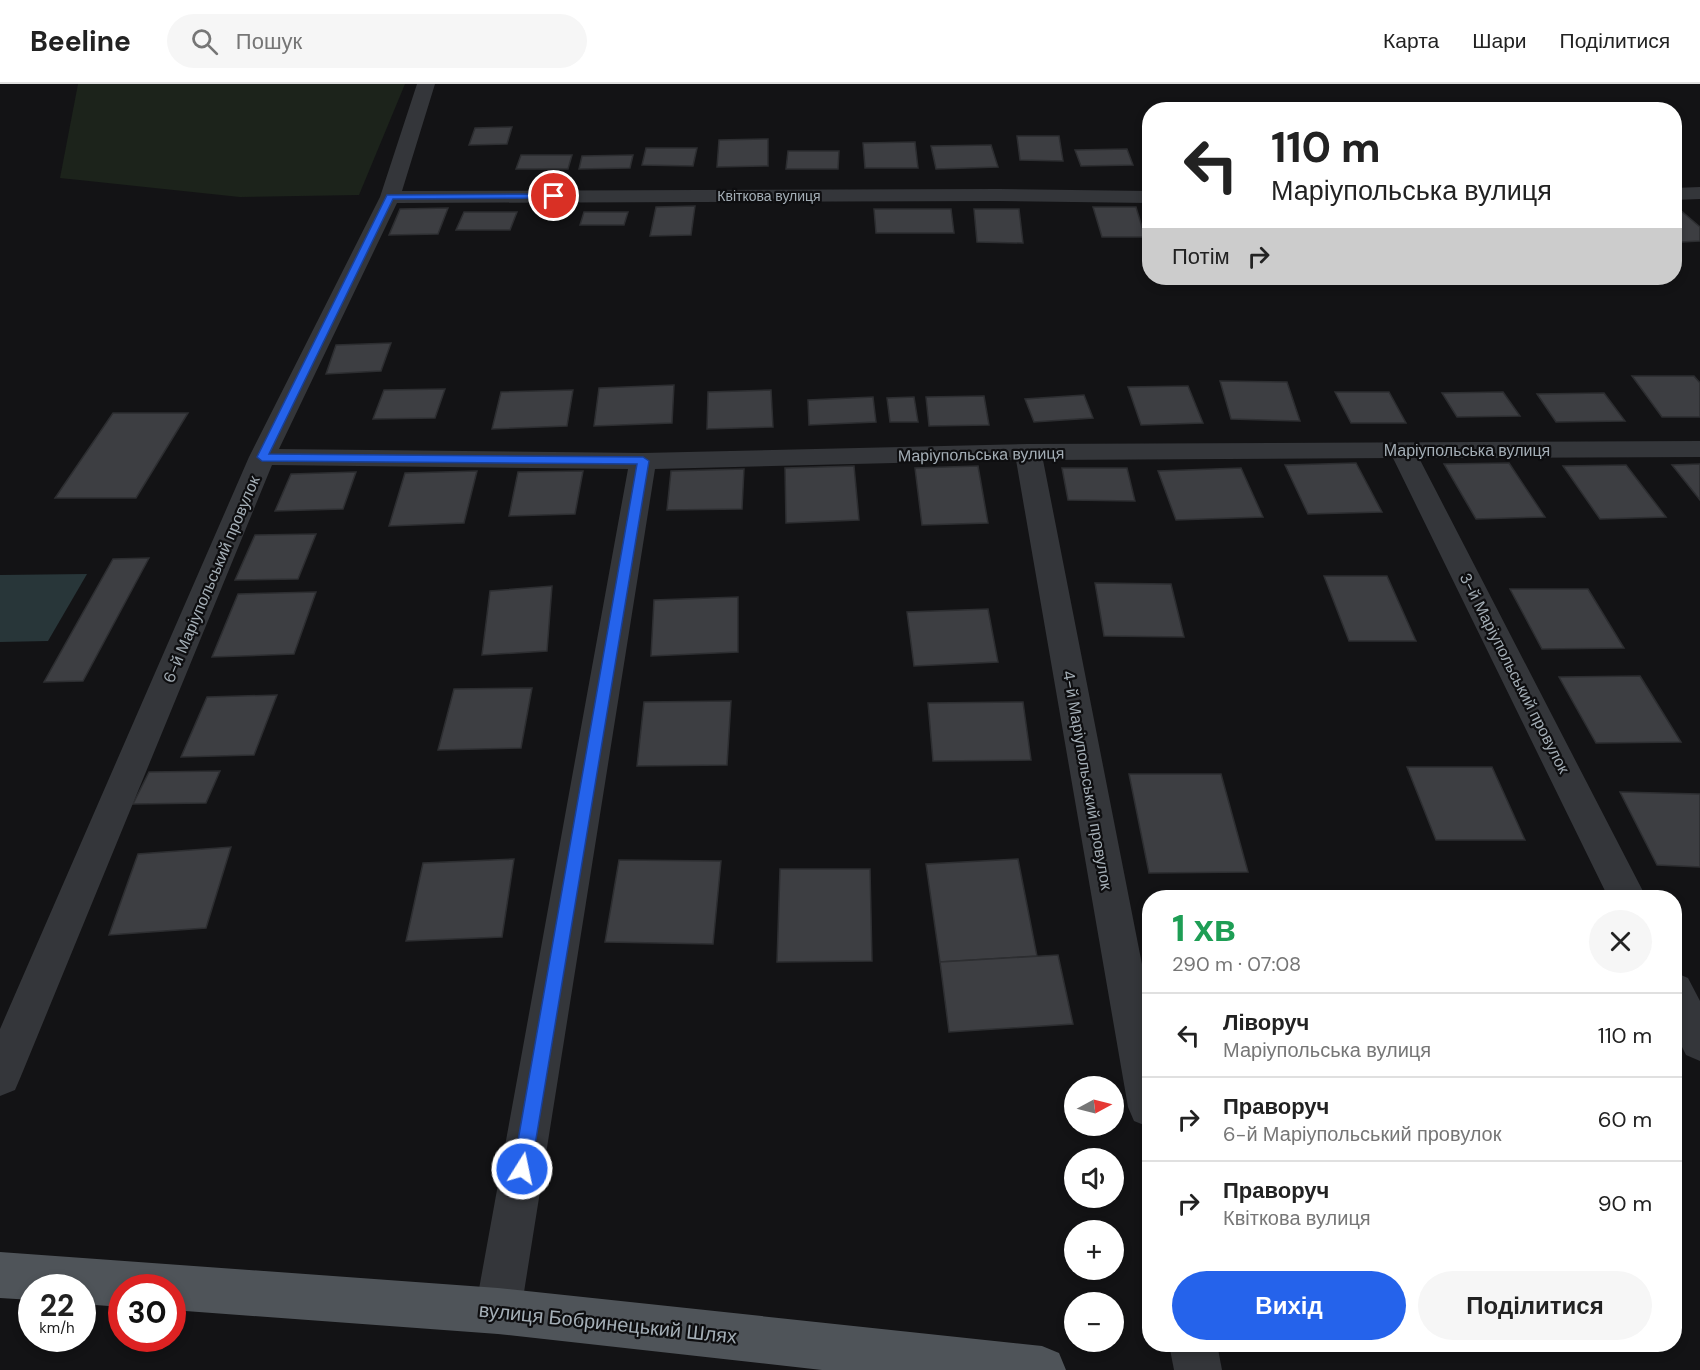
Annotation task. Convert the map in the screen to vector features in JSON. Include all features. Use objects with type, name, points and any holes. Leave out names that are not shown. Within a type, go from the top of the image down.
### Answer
[{"type":"main road","name":"вулиця Бобринецький Шлях","points":[[0,1275],[108,1283]]},
{"type":"main road","name":"вулиця Бобринецький Шлях","points":[[186,1288],[498,1311],[1042,1370]]},
{"type":"street","name":"6-й Маріупольський провулок","points":[[0,1076],[262,457],[390,197],[426,84]]},
{"type":"street","points":[[1682,194],[1700,194]]},
{"type":"street","name":"Квіткова вулиця","points":[[390,197],[999,195],[1142,197]]},
{"type":"street","name":"Маріупольська вулиця","points":[[262,457],[643,461],[1028,453],[1700,449]]},
{"type":"street","name":"3-й Маріупольський провулок","points":[[1402,450],[1623,890]]},
{"type":"street","name":"4-й Маріупольський провулок","points":[[1028,453],[1142,1069]]},
{"type":"street","points":[[498,1311],[643,461]]},
{"type":"street","points":[[1682,1006],[1700,1042]]},
{"type":"street","points":[[1195,1352],[1198,1370]]},
{"type":"shaded area","points":[[78,84],[405,84],[359,195],[240,197],[60,178]]},
{"type":"shaded area","points":[[87,574],[48,641],[0,642],[0,575]]},
{"type":"building","points":[[512,127],[507,144],[469,145],[475,128]]},
{"type":"building","points":[[1017,136],[1059,136],[1063,161],[1020,160]]},
{"type":"building","points":[[768,139],[768,166],[717,167],[719,140]]},
{"type":"building","points":[[915,142],[918,168],[865,168],[863,143]]},
{"type":"building","points":[[991,145],[998,167],[936,169],[931,146]]},
{"type":"building","points":[[646,148],[697,148],[693,166],[642,165]]},
{"type":"building","points":[[1127,149],[1133,165],[1081,166],[1075,150]]},
{"type":"building","points":[[788,151],[839,151],[838,169],[786,169]]},
{"type":"building","points":[[521,155],[572,155],[568,169],[516,169]]},
{"type":"building","points":[[633,155],[630,168],[579,169],[582,156]]},
{"type":"building","points":[[695,206],[691,235],[650,236],[656,207]]},
{"type":"building","points":[[1093,207],[1136,207],[1142,227],[1142,237],[1102,237]]},
{"type":"building","points":[[448,208],[438,234],[389,235],[400,209]]},
{"type":"building","points":[[874,209],[951,209],[954,233],[876,233]]},
{"type":"building","points":[[974,209],[1019,209],[1023,243],[977,242]]},
{"type":"building","points":[[464,212],[517,212],[510,230],[456,230]]},
{"type":"building","points":[[584,212],[628,212],[624,225],[580,225]]},
{"type":"building","points":[[1682,212],[1700,227],[1700,241],[1682,242]]},
{"type":"building","points":[[391,343],[381,371],[326,374],[336,345]]},
{"type":"building","points":[[1632,376],[1694,376],[1700,383],[1700,417],[1662,417]]},
{"type":"building","points":[[1220,381],[1287,382],[1300,421],[1231,419]]},
{"type":"building","points":[[674,385],[672,423],[594,426],[599,388]]},
{"type":"building","points":[[1188,386],[1203,423],[1141,425],[1128,387]]},
{"type":"building","points":[[445,389],[435,418],[373,419],[384,390]]},
{"type":"building","points":[[573,390],[567,426],[492,429],[501,392]]},
{"type":"building","points":[[771,390],[773,427],[707,429],[708,392]]},
{"type":"building","points":[[1335,392],[1389,392],[1406,423],[1351,423]]},
{"type":"building","points":[[1503,392],[1520,416],[1457,417],[1442,393]]},
{"type":"building","points":[[1604,393],[1625,421],[1556,422],[1537,394]]},
{"type":"building","points":[[1084,395],[1093,418],[1034,422],[1025,399]]},
{"type":"building","points":[[984,396],[989,425],[929,426],[926,397]]},
{"type":"building","points":[[873,397],[876,422],[809,425],[808,400]]},
{"type":"building","points":[[914,397],[918,422],[890,422],[887,398]]},
{"type":"building","points":[[113,413],[188,413],[136,498],[55,498]]},
{"type":"building","points":[[1356,463],[1382,512],[1308,514],[1285,465]]},
{"type":"building","points":[[1509,463],[1545,517],[1476,519],[1444,464]]},
{"type":"building","points":[[1700,464],[1700,500],[1672,465]]},
{"type":"building","points":[[1626,465],[1666,517],[1600,519],[1563,466]]},
{"type":"building","points":[[854,466],[859,520],[786,523],[785,468]]},
{"type":"building","points":[[978,466],[988,523],[922,525],[915,468]]},
{"type":"building","points":[[1062,468],[1127,468],[1135,501],[1068,500]]},
{"type":"building","points":[[1241,468],[1263,517],[1176,520],[1158,471]]},
{"type":"building","points":[[744,469],[742,509],[667,510],[671,471]]},
{"type":"building","points":[[477,471],[464,523],[389,526],[405,473]]},
{"type":"building","points":[[583,471],[575,514],[509,516],[518,472]]},
{"type":"building","points":[[356,472],[343,509],[275,511],[291,474]]},
{"type":"building","points":[[316,534],[298,579],[235,580],[255,535]]},
{"type":"building","points":[[149,558],[83,681],[44,682],[113,559]]},
{"type":"building","points":[[1324,576],[1387,576],[1416,641],[1349,641]]},
{"type":"building","points":[[1095,583],[1171,584],[1184,637],[1104,636]]},
{"type":"building","points":[[552,586],[547,651],[482,655],[490,591]]},
{"type":"building","points":[[1510,589],[1588,589],[1624,648],[1542,649]]},
{"type":"building","points":[[316,592],[294,654],[212,657],[238,594]]},
{"type":"building","points":[[738,597],[738,652],[651,656],[654,600]]},
{"type":"building","points":[[988,609],[998,662],[914,666],[907,612]]},
{"type":"building","points":[[1640,676],[1681,742],[1596,743],[1559,677]]},
{"type":"building","points":[[532,688],[521,748],[438,750],[454,689]]},
{"type":"building","points":[[277,695],[254,755],[181,757],[207,697]]},
{"type":"building","points":[[731,701],[727,765],[637,766],[644,702]]},
{"type":"building","points":[[1023,702],[1031,760],[933,761],[928,703]]},
{"type":"building","points":[[1407,767],[1492,767],[1525,840],[1436,840]]},
{"type":"building","points":[[220,771],[206,803],[133,804],[149,772]]},
{"type":"building","points":[[1129,774],[1221,774],[1248,872],[1149,873]]},
{"type":"building","points":[[1620,792],[1700,794],[1700,867],[1657,865]]},
{"type":"building","points":[[231,847],[206,928],[109,935],[138,854]]},
{"type":"building","points":[[514,859],[502,937],[406,941],[423,863]]},
{"type":"building","points":[[1018,859],[1037,956],[940,962],[926,864]]},
{"type":"building","points":[[619,860],[721,861],[713,944],[605,942]]},
{"type":"building","points":[[780,869],[870,869],[872,961],[777,962]]},
{"type":"building","points":[[1058,955],[1073,1024],[949,1032],[940,962]]},
{"type":"route","points":[[522,1169],[643,461],[262,457],[390,197],[554,196]]}]
